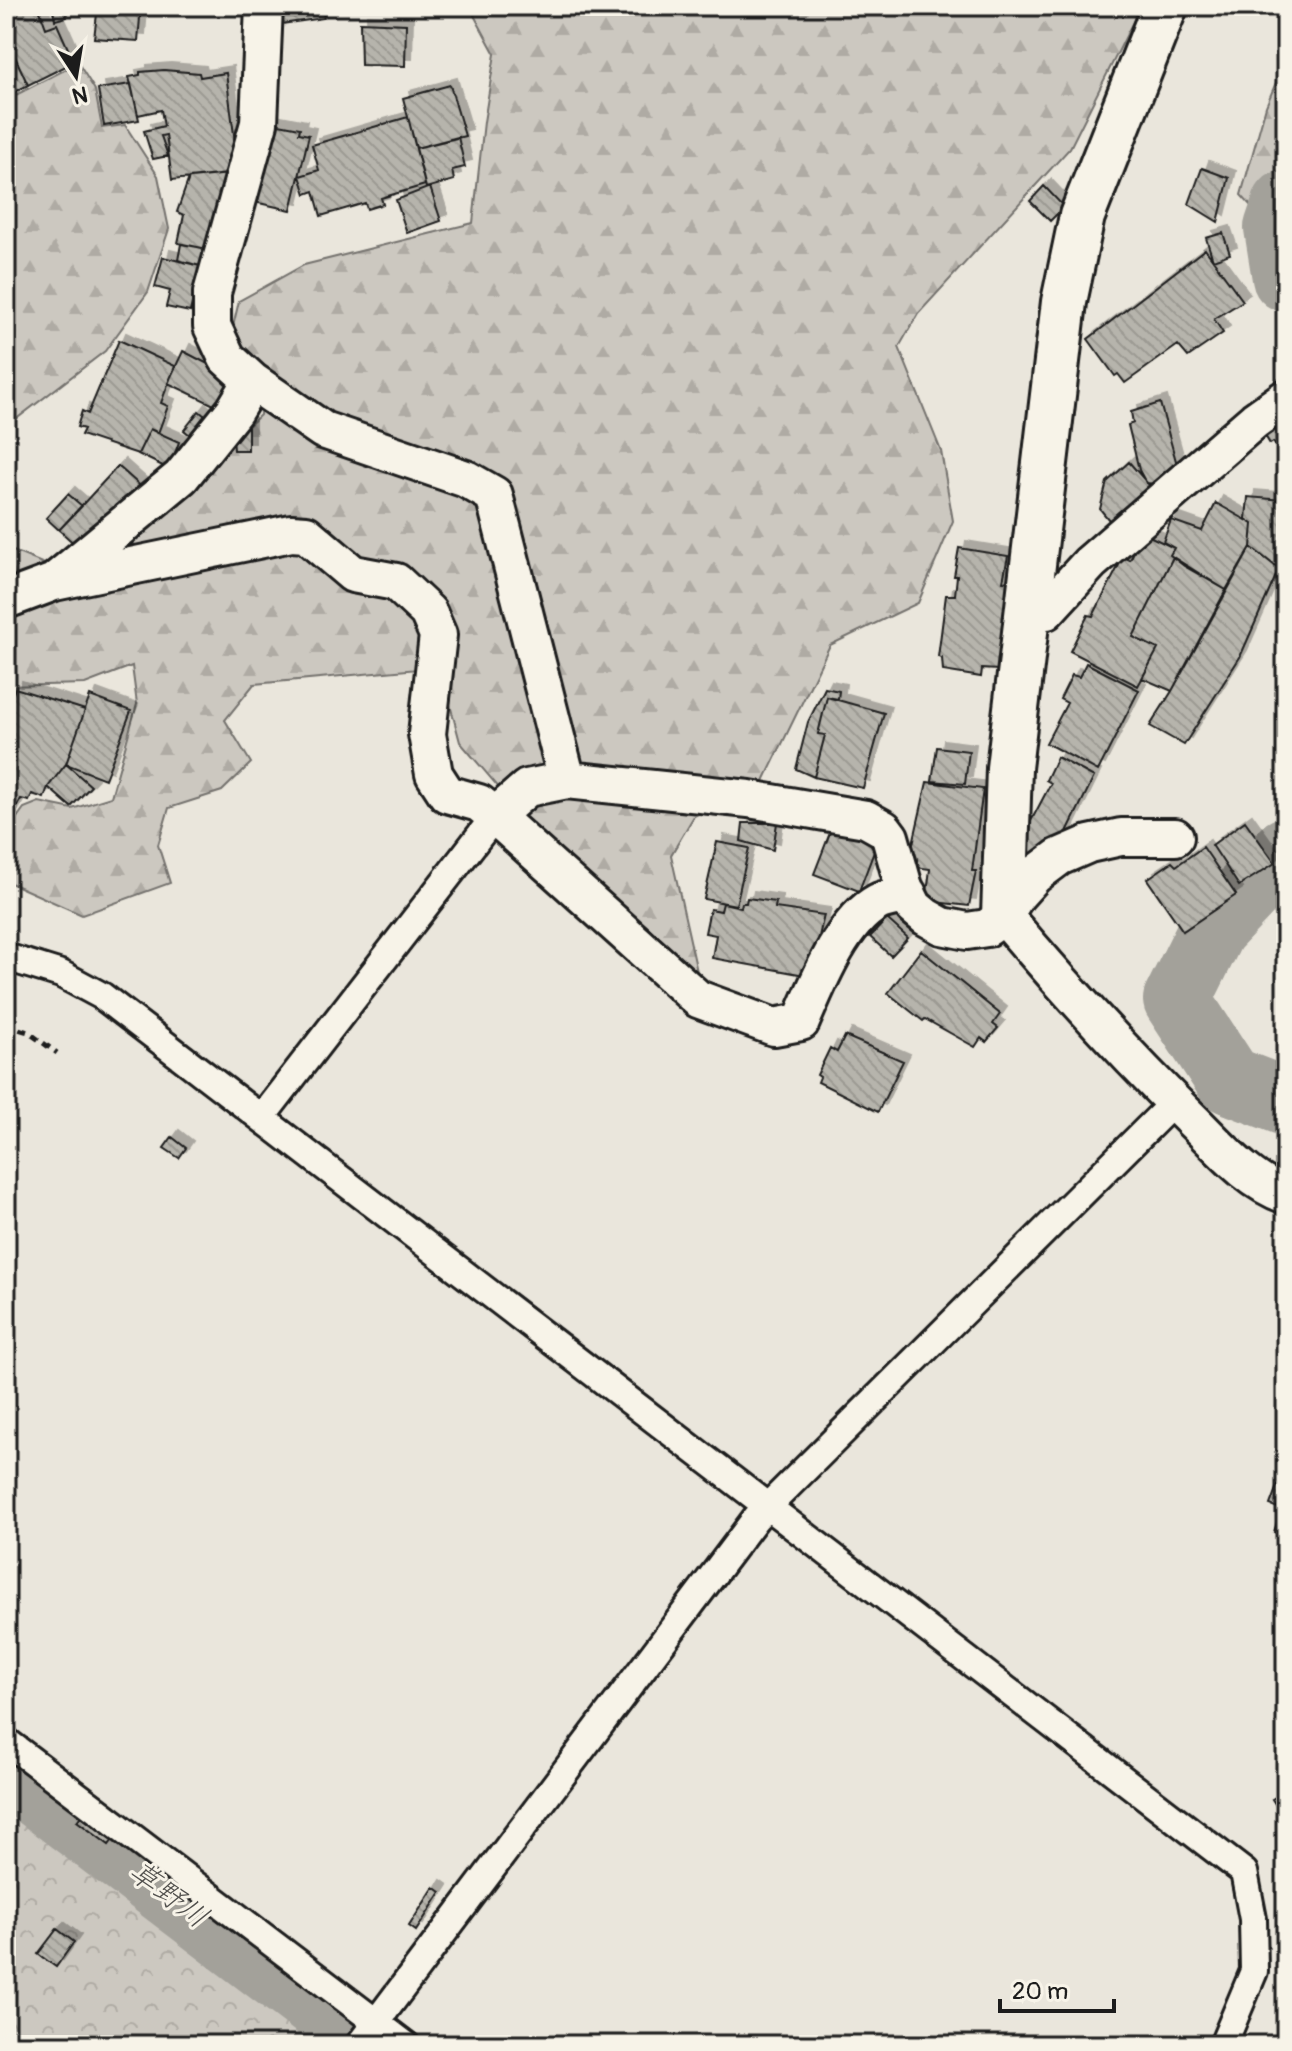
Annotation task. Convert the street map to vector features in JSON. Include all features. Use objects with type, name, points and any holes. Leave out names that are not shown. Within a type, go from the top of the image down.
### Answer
[{"type":"street","points":[[264,6],[259,123],[212,293],[212,326],[227,358],[252,381],[323,430],[466,479],[494,495],[567,780]]},
{"type":"street","points":[[1165,6],[1082,216],[1064,302],[1009,768],[1004,916],[1084,1011],[1174,1102],[1239,1166],[1269,1189],[1286,1195]]},
{"type":"street","points":[[54,582],[181,477],[234,411],[252,381]]},
{"type":"street","points":[[1028,610],[1046,611],[1090,563],[1244,430],[1286,398]]},
{"type":"street","points":[[6,600],[54,582],[291,533],[306,534],[353,574],[396,582],[428,612],[438,635],[427,734],[434,774],[447,794],[479,803],[495,816],[698,999],[774,1027],[801,1022],[825,967],[857,920],[878,902],[908,894]]},
{"type":"street","points":[[261,1118],[495,816],[527,788],[567,780],[749,799],[866,819],[884,829],[890,837],[914,907],[942,926],[967,931],[987,928],[1004,916],[1016,896],[1035,875],[1059,857],[1089,844],[1121,837],[1175,837]]},
{"type":"street","points":[[6,957],[61,974],[102,996],[1244,1872],[1253,1919],[1254,1971],[1223,2045]]},
{"type":"street","points":[[359,2045],[756,1518],[1174,1102]]},
{"type":"street","points":[[6,1741],[406,2045]]},
{"type":"path","points":[[6,1025],[28,1032],[57,1053]]},
{"type":"green space","points":[[469,6],[1141,6],[1070,148],[918,314],[899,347],[941,451],[953,521],[918,603],[830,645],[763,783],[694,816],[671,855],[700,985],[569,870],[460,742],[440,667],[254,684],[225,720],[251,763],[222,791],[169,808],[158,845],[170,883],[82,915],[6,881],[6,833],[24,808],[39,802],[72,809],[111,797],[137,704],[132,666],[85,684],[6,686],[6,548],[85,581],[260,415],[261,376],[231,335],[239,301],[304,265],[473,223],[495,54]]},
{"type":"green space","points":[[1286,59],[1286,195],[1260,216],[1241,195],[1266,106]]},
{"type":"green space","points":[[78,63],[95,90],[102,128],[125,125],[158,176],[169,229],[148,292],[105,351],[11,423],[6,417],[6,100]]},
{"type":"green space","points":[[6,1782],[97,1858],[246,1966],[344,2045],[6,2045]]},
{"type":"building","points":[[6,6],[38,6],[46,28],[57,24],[74,62],[28,85],[6,37]]},
{"type":"building","points":[[52,6],[65,6],[67,17],[55,20]]},
{"type":"building","points":[[98,6],[141,6],[138,41],[94,38]]},
{"type":"building","points":[[272,6],[322,6],[324,18],[274,25]]},
{"type":"building","points":[[360,22],[406,24],[405,66],[361,65]]},
{"type":"building","points":[[6,37],[28,85],[6,97]]},
{"type":"building","points":[[164,70],[199,73],[200,77],[226,73],[239,173],[172,180],[166,135],[161,136],[168,156],[153,159],[144,131],[164,126],[161,110],[138,115],[129,77],[140,75],[140,72]]},
{"type":"building","points":[[131,84],[139,120],[104,126],[98,89]]},
{"type":"building","points":[[450,85],[465,136],[416,148],[403,98]]},
{"type":"building","points":[[408,117],[425,185],[381,198],[383,204],[367,209],[365,203],[321,216],[314,191],[306,194],[300,176],[319,170],[312,145]]},
{"type":"building","points":[[274,123],[300,128],[299,133],[309,135],[291,210],[254,202]]},
{"type":"building","points":[[458,137],[465,167],[452,170],[454,180],[426,188],[416,148]]},
{"type":"building","points":[[1202,168],[1229,178],[1218,222],[1189,204]]},
{"type":"building","points":[[239,173],[217,251],[178,243],[184,215],[177,212],[189,178]]},
{"type":"building","points":[[1044,186],[1064,207],[1050,221],[1030,201]]},
{"type":"building","points":[[430,187],[441,221],[407,233],[396,200]]},
{"type":"building","points":[[1223,233],[1230,254],[1213,260],[1206,238]]},
{"type":"building","points":[[181,244],[214,250],[204,267],[178,260]]},
{"type":"building","points":[[1205,249],[1243,301],[1214,319],[1223,333],[1188,357],[1178,345],[1125,383],[1118,374],[1115,376],[1088,339]]},
{"type":"building","points":[[163,257],[200,266],[190,312],[166,307],[170,291],[155,287]]},
{"type":"building","points":[[119,340],[175,366],[161,403],[168,406],[158,433],[150,429],[138,454],[81,435],[84,429],[77,427],[82,411],[88,414]]},
{"type":"building","points":[[183,351],[233,377],[218,407],[168,383]]},
{"type":"building","points":[[1160,403],[1179,472],[1156,484],[1146,483],[1139,470],[1128,425],[1133,423],[1131,412]]},
{"type":"building","points":[[199,411],[211,421],[196,440],[184,430]]},
{"type":"building","points":[[1286,414],[1286,454],[1283,456],[1273,442],[1270,444],[1261,429]]},
{"type":"building","points":[[248,425],[248,450],[234,450],[232,426]]},
{"type":"building","points":[[150,429],[179,442],[169,469],[138,454]]},
{"type":"building","points":[[1129,462],[1155,492],[1113,525],[1100,509],[1107,482]]},
{"type":"building","points":[[118,466],[145,490],[80,549],[59,530]]},
{"type":"building","points":[[1285,488],[1286,570],[1279,569],[1251,547],[1253,524],[1246,519],[1248,497],[1283,500]]},
{"type":"building","points":[[68,494],[82,506],[59,530],[46,518]]},
{"type":"building","points":[[1216,503],[1253,524],[1251,547],[1226,590],[1184,566],[1170,555],[1174,548],[1163,542],[1171,520],[1202,531]]},
{"type":"building","points":[[1143,533],[1174,548],[1170,555],[1173,557],[1133,637],[1158,649],[1138,686],[1070,651],[1088,615],[1093,616],[1123,557],[1130,560]]},
{"type":"building","points":[[1251,547],[1279,569],[1240,657],[1184,745],[1150,726]]},
{"type":"building","points":[[959,548],[1008,556],[1003,581],[1009,582],[1001,641],[1008,641],[998,670],[982,669],[981,677],[943,671],[942,658],[938,657],[946,595],[955,595],[957,576],[954,576]]},
{"type":"building","points":[[1173,557],[1226,590],[1172,691],[1142,678],[1158,649],[1133,637]]},
{"type":"building","points":[[1086,663],[1139,690],[1098,771],[1046,743],[1067,703],[1060,699],[1072,675],[1079,677]]},
{"type":"building","points":[[15,688],[85,710],[66,764],[48,787],[44,798],[32,794],[29,801],[21,799],[11,817],[6,815],[6,714]]},
{"type":"building","points":[[825,688],[839,691],[838,699],[827,697],[818,734],[825,735],[814,777],[796,769],[808,722]]},
{"type":"building","points":[[90,696],[131,711],[105,779],[66,764]]},
{"type":"building","points":[[827,697],[884,713],[863,788],[814,777],[825,735],[818,734]]},
{"type":"building","points":[[937,747],[969,751],[965,784],[932,781]]},
{"type":"building","points":[[1057,757],[1094,777],[1063,840],[1031,859],[1027,856],[1030,823],[1051,783],[1046,780]]},
{"type":"building","points":[[66,764],[91,786],[71,807],[48,787]]},
{"type":"building","points":[[927,782],[983,789],[972,871],[976,871],[969,906],[926,901],[930,869],[908,866]]},
{"type":"building","points":[[1245,821],[1275,863],[1239,886],[1212,845]]},
{"type":"building","points":[[743,823],[777,823],[773,850],[741,841]]},
{"type":"building","points":[[833,825],[878,841],[859,891],[814,874]]},
{"type":"building","points":[[717,842],[749,848],[736,905],[704,899]]},
{"type":"building","points":[[1203,847],[1236,895],[1183,931],[1147,879],[1172,862],[1176,866]]},
{"type":"building","points":[[747,898],[776,902],[775,908],[824,915],[810,976],[712,958],[716,935],[705,933],[710,909],[721,911],[723,903],[741,907]]},
{"type":"building","points":[[887,919],[908,938],[891,956],[870,937]]},
{"type":"building","points":[[921,950],[1000,1014],[993,1024],[998,1028],[986,1042],[981,1038],[975,1047],[925,1019],[923,1021],[888,993]]},
{"type":"building","points":[[845,1036],[903,1061],[878,1112],[818,1082],[820,1077],[817,1075],[830,1048],[837,1052]]},
{"type":"building","points":[[172,1137],[186,1148],[179,1158],[164,1148]]},
{"type":"building","points":[[1286,1462],[1286,1536],[1274,1532],[1281,1509],[1270,1505]]},
{"type":"building","points":[[1286,1791],[1286,1821],[1272,1799]]},
{"type":"building","points":[[83,1813],[115,1837],[109,1845],[77,1821]]},
{"type":"building","points":[[434,1887],[441,1892],[416,1931],[409,1926]]},
{"type":"building","points":[[57,1929],[74,1942],[56,1967],[38,1954]]},
{"type":"waterway","points":[[1286,204],[1278,228],[1286,278]]},
{"type":"waterway","points":[[1286,851],[1212,929],[1177,1000],[1229,1080],[1286,1102]]},
{"type":"waterway","name":"草野川","points":[[6,1770],[332,2017]]}]
